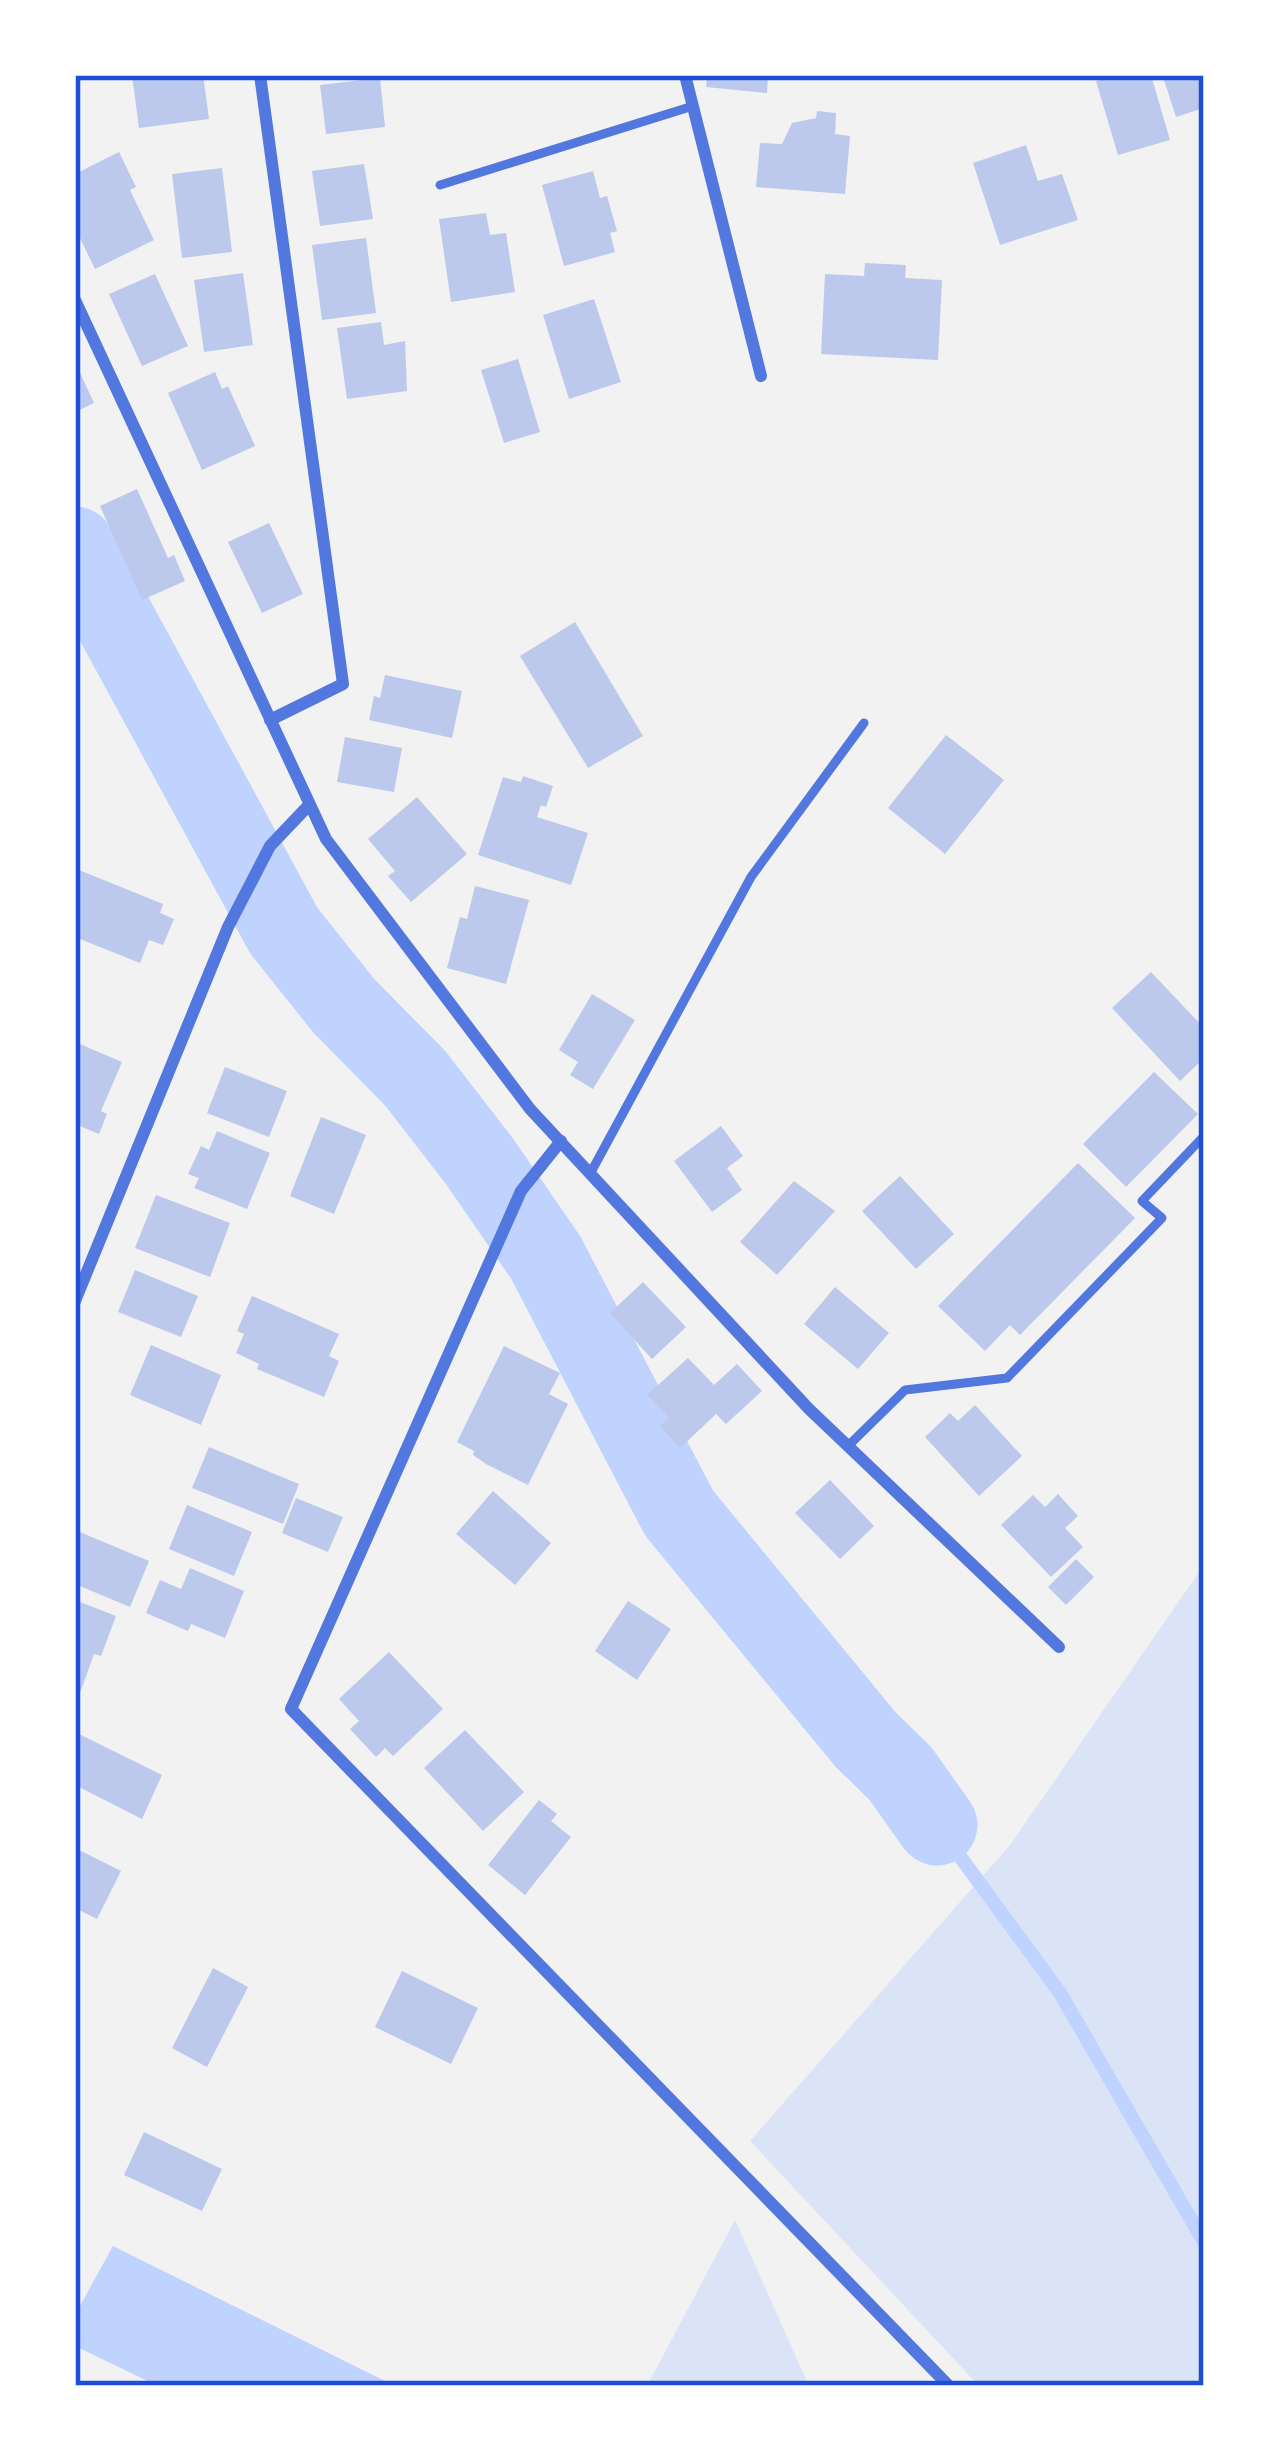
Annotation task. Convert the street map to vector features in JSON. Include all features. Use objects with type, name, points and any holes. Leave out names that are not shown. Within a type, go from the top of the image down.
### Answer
[{"type":"street","points":[[260,75],[343,684],[270,720]]},
{"type":"street","points":[[685,75],[761,376]]},
{"type":"street","points":[[75,300],[326,839],[530,1109],[809,1409],[1059,1647]]},
{"type":"street","points":[[75,1301],[228,927],[271,846],[310,805]]},
{"type":"street","points":[[561,1142],[521,1191],[290,1709],[950,2386]]},
{"type":"lane","points":[[440,185],[693,106]]},
{"type":"lane","points":[[590,1174],[751,877],[864,723]]},
{"type":"lane","points":[[848,1446],[905,1390],[1007,1378],[1162,1218],[1142,1201],[1204,1136]]},
{"type":"shaded area","points":[[1204,1565],[1204,2386],[979,2386],[750,2141],[1010,1845]]},
{"type":"shaded area","points":[[735,2220],[809,2386],[647,2386]]},
{"type":"water","points":[[113,2246],[395,2386],[158,2386],[75,2346],[75,2315]]},
{"type":"building","points":[[132,75],[203,75],[209,119],[139,128]]},
{"type":"building","points":[[707,75],[768,75],[767,93],[706,87]]},
{"type":"building","points":[[1151,75],[1170,140],[1118,155],[1096,81]]},
{"type":"building","points":[[1204,75],[1204,108],[1176,117],[1164,80]]},
{"type":"building","points":[[380,78],[385,127],[326,134],[320,85]]},
{"type":"building","points":[[817,111],[836,113],[835,134],[850,136],[845,194],[756,187],[760,143],[782,144],[792,123],[816,118]]},
{"type":"building","points":[[1026,145],[1038,181],[1062,174],[1078,220],[1000,245],[973,163]]},
{"type":"building","points":[[119,152],[136,187],[130,190],[154,240],[95,269],[75,228],[75,174]]},
{"type":"building","points":[[364,164],[373,219],[320,226],[312,171]]},
{"type":"building","points":[[222,168],[232,252],[182,258],[172,174]]},
{"type":"building","points":[[593,171],[600,198],[607,196],[617,231],[610,233],[615,252],[564,266],[542,185]]},
{"type":"building","points":[[486,213],[490,235],[506,233],[515,292],[451,302],[439,219]]},
{"type":"building","points":[[366,238],[376,313],[322,320],[312,245]]},
{"type":"building","points":[[865,263],[906,265],[905,278],[942,280],[938,360],[821,354],[825,274],[864,276]]},
{"type":"building","points":[[243,273],[253,345],[204,352],[194,280]]},
{"type":"building","points":[[155,274],[188,346],[142,366],[109,294]]},
{"type":"building","points":[[594,299],[621,382],[569,399],[543,315]]},
{"type":"building","points":[[381,322],[384,345],[405,341],[407,391],[347,399],[337,328]]},
{"type":"building","points":[[518,359],[540,432],[504,443],[481,370]]},
{"type":"building","points":[[75,362],[94,403],[75,412]]},
{"type":"building","points":[[215,372],[222,389],[228,386],[255,446],[202,470],[168,393]]},
{"type":"building","points":[[137,489],[168,558],[174,555],[185,581],[142,600],[100,506]]},
{"type":"building","points":[[269,523],[303,594],[262,613],[228,542]]},
{"type":"building","points":[[575,622],[643,736],[588,768],[520,656]]},
{"type":"building","points":[[385,675],[462,691],[452,738],[369,720]]},
{"type":"building","points":[[946,735],[1004,780],[945,854],[888,808]]},
{"type":"building","points":[[345,737],[402,748],[394,792],[337,782]]},
{"type":"building","points":[[523,776],[553,786],[537,817],[588,833],[571,885],[478,855],[503,777],[521,782]]},
{"type":"building","points":[[417,797],[467,854],[411,902],[388,876],[395,871],[368,839]]},
{"type":"building","points":[[75,834],[80,845],[79,870],[163,904],[160,913],[174,919],[163,945],[149,940],[140,963],[75,937]]},
{"type":"building","points":[[475,886],[529,900],[506,984],[447,968],[460,917],[467,919]]},
{"type":"building","points":[[1151,972],[1204,1028],[1204,1058],[1180,1081],[1112,1008]]},
{"type":"building","points":[[592,994],[635,1020],[593,1089],[570,1075],[578,1062],[559,1050]]},
{"type":"building","points":[[75,1042],[122,1062],[101,1111],[107,1114],[99,1134],[75,1124]]},
{"type":"building","points":[[225,1067],[287,1091],[269,1137],[207,1113]]},
{"type":"building","points":[[1154,1072],[1198,1114],[1126,1187],[1083,1144]]},
{"type":"building","points":[[321,1117],[366,1135],[334,1214],[290,1196]]},
{"type":"building","points":[[721,1126],[743,1156],[727,1168],[742,1190],[712,1212],[674,1161]]},
{"type":"building","points":[[217,1131],[270,1153],[247,1209],[194,1188],[199,1178],[188,1174],[201,1146],[209,1150]]},
{"type":"building","points":[[1078,1163],[1135,1218],[1020,1335],[1010,1325],[985,1351],[938,1306]]},
{"type":"building","points":[[900,1176],[954,1234],[916,1269],[862,1211]]},
{"type":"building","points":[[794,1181],[835,1211],[777,1275],[740,1242]]},
{"type":"building","points":[[156,1195],[230,1223],[210,1277],[135,1248]]},
{"type":"building","points":[[135,1270],[198,1296],[181,1337],[118,1312]]},
{"type":"building","points":[[643,1282],[686,1327],[652,1359],[610,1313]]},
{"type":"building","points":[[835,1287],[889,1333],[858,1369],[804,1324]]},
{"type":"building","points":[[252,1296],[339,1334],[329,1356],[339,1361],[324,1397],[257,1369],[259,1364],[236,1353],[244,1334],[237,1331]]},
{"type":"building","points":[[151,1345],[221,1375],[201,1425],[130,1395]]},
{"type":"building","points":[[504,1346],[560,1373],[549,1394],[568,1404],[528,1485],[486,1464],[457,1442]]},
{"type":"building","points":[[688,1358],[714,1385],[737,1364],[762,1391],[726,1424],[716,1414],[680,1448],[660,1426],[669,1418],[647,1395]]},
{"type":"building","points":[[975,1405],[1022,1456],[979,1496],[925,1437],[950,1413],[958,1421]]},
{"type":"building","points":[[209,1447],[299,1484],[283,1524],[192,1488]]},
{"type":"building","points":[[830,1480],[874,1526],[840,1559],[795,1513]]},
{"type":"building","points":[[493,1491],[551,1543],[515,1585],[456,1534]]},
{"type":"building","points":[[1058,1494],[1078,1516],[1065,1528],[1083,1547],[1051,1577],[1001,1525],[1033,1495],[1045,1507]]},
{"type":"building","points":[[296,1498],[343,1517],[328,1552],[282,1533]]},
{"type":"building","points":[[187,1505],[252,1532],[234,1576],[169,1549]]},
{"type":"building","points":[[75,1530],[149,1561],[130,1607],[75,1584]]},
{"type":"building","points":[[1076,1559],[1094,1577],[1066,1605],[1048,1587]]},
{"type":"building","points":[[190,1568],[244,1591],[225,1638],[191,1624],[188,1631],[146,1613],[160,1580],[181,1589]]},
{"type":"building","points":[[75,1600],[116,1616],[101,1656],[94,1654],[80,1693],[75,1691]]},
{"type":"building","points":[[628,1601],[671,1629],[637,1680],[595,1651]]},
{"type":"building","points":[[389,1652],[443,1709],[393,1756],[385,1748],[376,1757],[350,1729],[359,1721],[339,1699]]},
{"type":"building","points":[[465,1730],[524,1792],[483,1831],[424,1768]]},
{"type":"building","points":[[75,1732],[162,1775],[142,1819],[75,1785]]},
{"type":"building","points":[[539,1800],[557,1814],[551,1821],[571,1837],[525,1895],[488,1865]]},
{"type":"building","points":[[75,1848],[121,1871],[97,1919],[75,1908]]},
{"type":"building","points":[[213,1968],[248,1987],[207,2067],[172,2048]]},
{"type":"building","points":[[402,1971],[478,2008],[451,2064],[375,2027]]},
{"type":"building","points":[[144,2132],[222,2169],[202,2211],[124,2175]]},
{"type":"waterway","points":[[75,547],[284,931],[344,1006],[415,1078],[546,1258],[679,1513],[866,1740],[900,1773],[937,1825]]},
{"type":"waterway","points":[[937,1825],[1060,1993],[1204,2242]]}]
